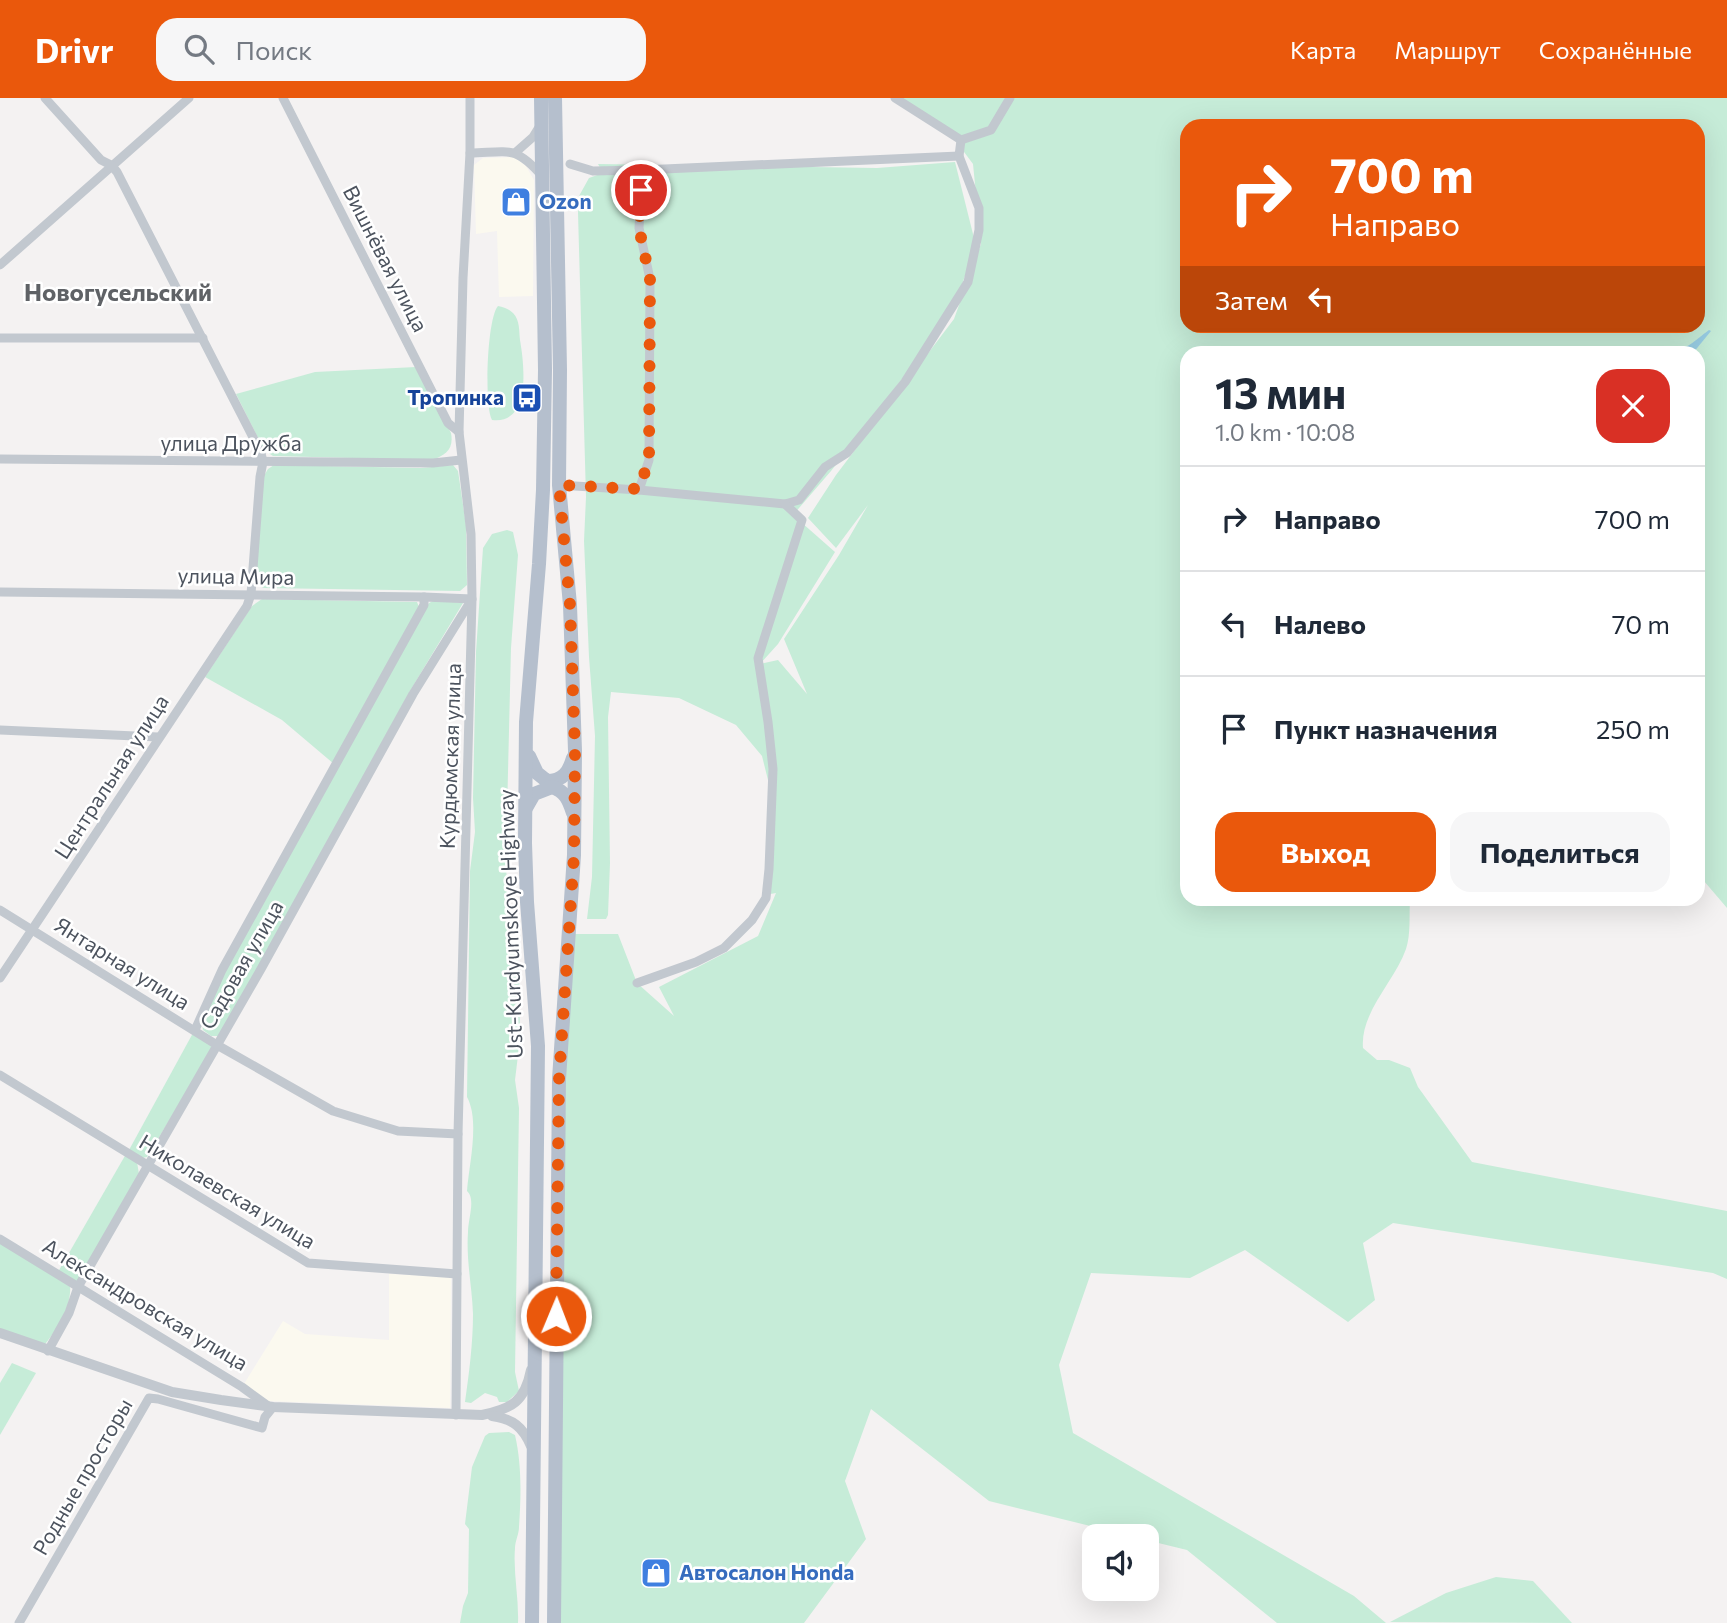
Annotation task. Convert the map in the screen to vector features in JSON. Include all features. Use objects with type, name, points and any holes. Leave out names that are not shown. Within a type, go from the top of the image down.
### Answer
[{"type":"main road","name":"Ust-Kurdyumskoye Highway","points":[[532,1623],[538,1046],[527,902],[526,722],[543,490],[545,356],[541,98]]},
{"type":"main road","points":[[554,1623],[559,1079],[574,817],[575,751],[570,605],[559,485],[555,98]]},
{"type":"main road","points":[[527,752],[537,773],[547,780],[559,780],[570,768],[575,751]]},
{"type":"main road","points":[[526,809],[534,794],[552,787],[567,798],[574,817]]},
{"type":"street","points":[[45,98],[101,160],[117,172],[261,453],[263,462],[251,594]]},
{"type":"street","points":[[0,265],[189,98]]},
{"type":"street","name":"Вишнёвая улица","points":[[283,98],[448,423],[459,432]]},
{"type":"street","name":"Курдюмская улица","points":[[456,1415],[458,1135],[472,599],[471,534],[459,432],[470,98]]},
{"type":"street","points":[[895,98],[961,140]]},
{"type":"street","points":[[961,140],[991,130],[1010,98]]},
{"type":"street","points":[[516,152],[533,137],[542,123]]},
{"type":"street","points":[[559,485],[639,489],[785,504],[799,500],[825,467],[847,453],[905,382],[968,282],[979,230],[979,208],[959,156],[961,140]]},
{"type":"street","points":[[470,153],[516,152],[530,162],[543,177]]},
{"type":"street","points":[[570,164],[593,171],[642,170],[959,156]]},
{"type":"street","points":[[639,489],[649,460],[650,279],[639,228],[642,170]]},
{"type":"street","points":[[0,338],[203,338]]},
{"type":"street","name":"улица Дружба","points":[[0,459],[433,463],[461,460]]},
{"type":"street","points":[[637,983],[696,962],[724,948],[752,920],[766,898],[773,769],[758,658],[803,520],[785,504]]},
{"type":"street","name":"улица Мира","points":[[0,592],[472,599]]},
{"type":"street","name":"Центральная улица","points":[[0,978],[247,606],[251,594]]},
{"type":"street","name":"Садовая улица","points":[[195,1031],[222,970],[424,605],[424,597]]},
{"type":"street","name":"Садовая улица","points":[[48,1351],[78,1287],[261,969],[413,694],[472,599]]},
{"type":"street","points":[[0,730],[158,737]]},
{"type":"street","name":"Янтарная улица","points":[[0,909],[217,1045],[333,1111],[398,1131],[458,1135]]},
{"type":"street","name":"Николаевская улица","points":[[0,1075],[308,1263],[457,1274]]},
{"type":"street","name":"Александровская улица","points":[[0,1239],[270,1406]]},
{"type":"street","name":"Александровская улица","points":[[0,1334],[172,1392],[270,1406],[456,1415],[482,1415],[505,1410],[520,1399],[529,1381],[535,1343]]},
{"type":"street","name":"Родные просторы","points":[[19,1623],[149,1398],[261,1428],[270,1406]]},
{"type":"street","points":[[482,1415],[505,1418],[516,1423],[526,1434],[534,1453]]},
{"type":"shaded area","points":[[514,157],[526,166],[534,180],[533,296],[499,297],[497,231],[476,234],[474,165],[483,158]]},
{"type":"shaded area","points":[[389,1274],[451,1277],[450,1408],[268,1401],[244,1384],[283,1321],[305,1334],[389,1340]]},
{"type":"green space","points":[[902,98],[1727,98],[1727,908],[1705,882],[1705,346],[1180,346],[1180,906],[1410,906],[1408,943],[1401,961],[1372,1009],[1363,1048],[1377,1060],[1389,1060],[1410,1068],[1418,1087],[1472,1162],[1727,1211],[1727,1279],[1713,1273],[1393,1223],[1363,1243],[1375,1300],[1348,1322],[1245,1250],[1190,1278],[1091,1273],[1059,1365],[1073,1433],[1354,1596],[1386,1623],[1277,1623],[1187,1550],[1159,1543],[1159,1524],[1082,1524],[989,1501],[871,1409],[845,1481],[866,1539],[804,1623],[554,1623],[569,934],[618,934],[637,983],[674,1016],[659,987],[758,936],[776,893],[765,895],[771,792],[762,756],[736,725],[679,698],[611,692],[608,717],[608,915],[606,919],[587,919],[592,877],[595,736],[584,541],[586,497],[579,196],[589,178],[603,173],[598,164],[877,168],[955,162],[976,246],[950,317],[831,471],[793,515],[835,552],[778,644],[760,664],[778,660],[807,694],[784,639],[868,505],[836,548],[808,518],[836,475],[954,319],[981,244],[973,164],[944,125]]},
{"type":"green space","points":[[498,306],[510,310],[517,319],[522,350],[523,390],[514,413],[505,419],[492,420],[488,398],[488,362],[491,327]]},
{"type":"green space","points":[[416,367],[451,433],[448,451],[432,460],[273,456],[264,450],[236,394],[315,372]]},
{"type":"green space","points":[[274,465],[421,468],[453,465],[458,471],[466,525],[467,585],[460,591],[264,588],[257,585],[254,580],[262,479]]},
{"type":"green space","points":[[507,530],[513,532],[518,555],[511,648],[506,855],[507,899],[519,972],[520,1039],[515,1080],[519,1108],[515,1372],[519,1391],[507,1402],[499,1402],[497,1397],[485,1393],[471,1403],[465,1402],[473,1314],[468,1263],[471,1199],[467,1191],[473,1118],[467,1097],[470,871],[475,832],[473,798],[476,652],[483,548],[492,534]]},
{"type":"green space","points":[[262,599],[417,602],[419,607],[334,764],[282,720],[205,677],[252,606]]},
{"type":"green space","points":[[435,600],[463,603],[410,691],[259,967],[218,1036],[211,1036],[203,1030],[202,1023],[225,971],[429,603]]},
{"type":"green space","points":[[193,1033],[210,1043],[212,1050],[147,1157],[142,1158],[129,1150]]},
{"type":"green space","points":[[126,1154],[137,1162],[139,1174],[78,1281],[75,1281],[58,1272]]},
{"type":"green space","points":[[0,1242],[70,1286],[69,1301],[63,1317],[45,1344],[0,1335]]},
{"type":"green space","points":[[12,1363],[36,1373],[0,1435],[0,1383]]},
{"type":"green space","points":[[509,1432],[515,1435],[520,1469],[520,1516],[515,1545],[518,1623],[460,1623],[468,1593],[469,1529],[465,1524],[472,1467],[485,1436],[489,1433]]},
{"type":"green space","points":[[1496,1577],[1533,1581],[1572,1623],[1390,1622],[1446,1593]]},
{"type":"water","points":[[1711,331],[1699,346],[1686,346],[1690,344]]},
{"type":"place","name":"Ozon","points":[[516,202]]},
{"type":"place","name":"Тропинка","points":[[527,398]]},
{"type":"place","name":"Автосалон Honda","points":[[656,1573]]},
{"type":"district","name":"Новогусельский","points":[[118,293]]},
{"type":"route","points":[[556,1316],[559,1079],[574,855],[575,751],[570,605],[559,485],[639,489],[649,460],[650,279],[639,228],[641,190]]}]
